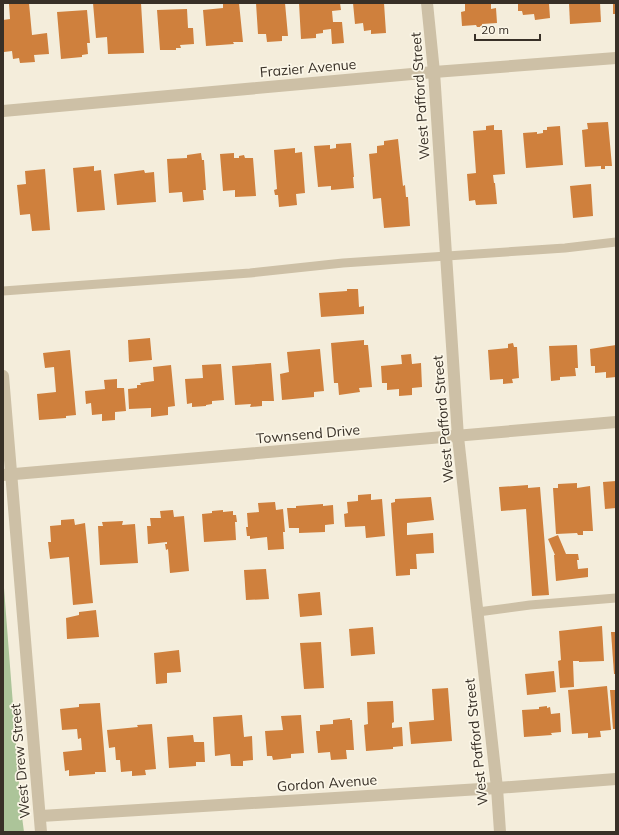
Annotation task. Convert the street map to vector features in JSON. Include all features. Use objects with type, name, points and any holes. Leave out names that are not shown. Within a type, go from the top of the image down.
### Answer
[{"type":"street","name":"West Pafford Street","points":[[427,3],[434,72],[458,437],[497,788],[500,832]]},
{"type":"street","name":"Frazier Avenue","points":[[3,111],[434,72],[616,58]]},
{"type":"street","name":"West Drew Street","points":[[3,376],[7,474],[41,832]]},
{"type":"street","name":"Townsend Drive","points":[[7,474],[458,437],[616,422]]},
{"type":"street","name":"Gordon Avenue","points":[[40,816],[497,788],[616,779]]},
{"type":"lane","points":[[3,291],[250,273],[343,263],[565,248],[616,242]]},
{"type":"lane","points":[[478,612],[530,605],[616,598]]},
{"type":"green space","points":[[3,575],[21,809],[24,832],[3,832]]},
{"type":"building","points":[[29,3],[32,35],[47,33],[49,54],[34,55],[35,62],[20,63],[19,58],[13,59],[12,51],[4,52],[3,20],[10,19],[9,4]]},
{"type":"building","points":[[93,3],[141,3],[144,53],[108,54],[107,37],[96,38]]},
{"type":"building","points":[[223,3],[239,3],[243,42],[206,46],[203,10],[223,8]]},
{"type":"building","points":[[256,3],[285,3],[288,36],[282,36],[282,41],[267,42],[266,34],[258,34]]},
{"type":"building","points":[[299,3],[340,3],[341,10],[332,11],[333,22],[342,22],[344,43],[332,44],[331,29],[323,30],[323,33],[316,34],[316,38],[301,39]]},
{"type":"building","points":[[353,3],[384,3],[386,33],[371,34],[371,30],[364,31],[363,23],[355,24]]},
{"type":"building","points":[[465,3],[491,3],[491,9],[496,8],[497,23],[482,24],[482,27],[477,27],[476,25],[462,26],[461,12],[465,11]]},
{"type":"building","points":[[518,3],[549,3],[550,18],[535,20],[534,14],[523,15],[522,11],[518,11]]},
{"type":"building","points":[[569,3],[600,3],[601,22],[570,24]]},
{"type":"building","points":[[613,3],[616,3],[616,14],[613,14]]},
{"type":"building","points":[[187,9],[188,28],[193,28],[194,44],[180,45],[181,48],[176,48],[176,50],[160,50],[157,10]]},
{"type":"building","points":[[87,10],[90,43],[87,43],[88,54],[82,55],[82,57],[61,59],[57,12]]},
{"type":"building","points":[[608,122],[612,166],[605,166],[605,169],[601,169],[601,166],[585,167],[582,130],[588,129],[587,123]]},
{"type":"building","points":[[494,125],[494,130],[502,130],[505,174],[493,175],[497,204],[476,205],[475,200],[469,201],[467,174],[476,173],[473,131],[486,130],[486,126]]},
{"type":"building","points":[[560,126],[563,165],[526,168],[523,133],[543,133],[543,130],[547,130],[547,127]]},
{"type":"building","points":[[398,139],[403,186],[405,185],[406,197],[408,197],[410,226],[384,228],[381,198],[373,199],[369,154],[377,153],[377,146],[384,145],[384,141]]},
{"type":"building","points":[[351,143],[354,188],[331,190],[331,186],[318,187],[314,146],[330,145],[330,149],[336,148],[336,144]]},
{"type":"building","points":[[295,148],[295,153],[302,152],[305,193],[296,194],[297,205],[279,207],[278,195],[275,195],[274,190],[277,189],[274,150]]},
{"type":"building","points":[[201,153],[202,160],[204,160],[206,190],[203,190],[204,200],[183,202],[182,192],[169,193],[167,159],[187,158],[187,155]]},
{"type":"building","points":[[234,153],[234,158],[239,158],[239,156],[244,155],[245,158],[253,158],[256,196],[235,197],[235,190],[223,191],[220,154]]},
{"type":"building","points":[[94,166],[94,171],[101,170],[105,210],[77,212],[73,168]]},
{"type":"building","points":[[45,169],[50,230],[32,231],[30,214],[20,215],[17,185],[26,184],[25,171]]},
{"type":"building","points":[[144,170],[145,173],[154,172],[156,202],[117,205],[114,174]]},
{"type":"building","points":[[591,184],[593,216],[573,218],[570,186]]},
{"type":"building","points":[[347,289],[358,289],[359,307],[364,306],[364,314],[321,317],[319,293],[347,291]]},
{"type":"building","points":[[150,338],[152,360],[129,362],[128,340]]},
{"type":"building","points":[[364,340],[364,345],[368,345],[372,387],[359,388],[360,392],[339,395],[338,383],[334,383],[331,343]]},
{"type":"building","points":[[513,343],[514,347],[517,347],[519,378],[512,379],[513,383],[503,384],[503,379],[490,380],[488,350],[508,348],[508,344]]},
{"type":"building","points":[[577,345],[578,368],[575,368],[576,376],[560,377],[560,380],[551,381],[549,346]]},
{"type":"building","points":[[616,345],[616,377],[606,378],[606,372],[595,373],[595,366],[591,366],[590,349]]},
{"type":"building","points":[[320,349],[324,391],[314,392],[314,397],[282,400],[280,374],[289,372],[287,352]]},
{"type":"building","points":[[70,350],[76,415],[66,416],[66,418],[39,420],[37,394],[56,392],[54,367],[45,368],[43,353]]},
{"type":"building","points":[[411,354],[412,364],[421,363],[422,387],[412,388],[412,395],[399,396],[399,389],[387,390],[387,383],[382,383],[381,366],[402,364],[401,355]]},
{"type":"building","points":[[271,363],[274,401],[262,401],[262,406],[250,407],[251,404],[235,405],[232,366]]},
{"type":"building","points":[[221,364],[224,400],[212,401],[212,404],[206,406],[192,407],[192,403],[187,404],[185,379],[203,378],[202,365]]},
{"type":"building","points":[[171,365],[175,406],[168,407],[168,415],[151,417],[151,408],[129,409],[128,389],[137,388],[137,385],[141,385],[140,383],[154,381],[153,367]]},
{"type":"building","points":[[117,379],[117,388],[124,388],[126,411],[115,412],[115,420],[102,421],[102,414],[92,415],[91,403],[86,404],[85,391],[105,389],[104,380]]},
{"type":"building","points":[[616,481],[616,508],[605,509],[603,482]]},
{"type":"building","points":[[577,483],[577,488],[590,486],[593,531],[583,531],[583,535],[578,535],[577,533],[556,534],[553,488],[558,488],[558,484]]},
{"type":"building","points":[[528,485],[528,488],[540,487],[549,595],[532,596],[526,509],[501,511],[499,487]]},
{"type":"building","points":[[371,494],[371,500],[382,499],[385,536],[366,538],[365,526],[345,527],[344,514],[348,513],[347,502],[358,501],[358,495]]},
{"type":"building","points":[[431,497],[434,520],[407,523],[407,535],[433,533],[434,553],[416,554],[417,569],[410,569],[410,575],[396,576],[391,503],[395,502],[395,499]]},
{"type":"building","points":[[275,502],[276,510],[283,509],[285,532],[283,532],[284,549],[268,550],[267,537],[250,539],[250,536],[247,536],[247,513],[259,512],[258,503]]},
{"type":"building","points":[[323,504],[323,506],[333,505],[334,524],[325,525],[325,532],[299,533],[299,528],[289,528],[287,508]]},
{"type":"building","points":[[173,510],[174,517],[184,516],[189,571],[170,573],[168,549],[166,550],[165,544],[167,544],[167,542],[148,544],[147,526],[151,526],[150,518],[161,518],[160,511]]},
{"type":"building","points":[[223,510],[223,512],[233,511],[233,515],[236,515],[236,540],[204,542],[202,514]]},
{"type":"building","points":[[74,519],[75,525],[85,523],[93,603],[73,605],[69,557],[50,559],[48,542],[51,542],[50,526],[61,525],[61,520]]},
{"type":"building","points":[[123,521],[122,525],[135,524],[138,563],[100,565],[98,526],[103,526],[102,522]]},
{"type":"building","points":[[558,535],[566,554],[578,554],[578,569],[588,568],[588,577],[556,581],[555,555],[548,539]]},
{"type":"building","points":[[266,569],[269,599],[246,600],[244,570]]},
{"type":"building","points":[[320,592],[322,615],[300,617],[298,594]]},
{"type":"building","points":[[96,610],[99,637],[67,639],[66,618],[79,615],[79,612]]},
{"type":"building","points":[[602,626],[604,661],[573,661],[574,687],[560,688],[558,661],[561,660],[559,631]]},
{"type":"building","points":[[373,627],[375,654],[351,656],[349,629]]},
{"type":"building","points":[[611,632],[616,632],[616,674],[614,674]]},
{"type":"building","points":[[321,642],[324,688],[304,689],[300,643]]},
{"type":"building","points":[[179,650],[181,672],[167,673],[167,683],[156,684],[154,653]]},
{"type":"building","points":[[554,671],[556,692],[527,695],[525,674]]},
{"type":"building","points":[[607,686],[611,730],[600,731],[601,737],[588,738],[588,733],[572,734],[568,690]]},
{"type":"building","points":[[448,688],[452,741],[411,744],[409,722],[434,720],[432,689]]},
{"type":"building","points":[[610,690],[616,690],[616,729],[613,729]]},
{"type":"building","points":[[393,701],[394,722],[392,723],[392,728],[402,727],[403,746],[393,747],[393,749],[366,751],[364,725],[368,724],[367,702]]},
{"type":"building","points":[[100,703],[106,772],[69,776],[69,770],[65,771],[63,752],[82,750],[81,738],[78,739],[77,729],[62,730],[60,709],[79,707],[79,704]]},
{"type":"building","points":[[547,706],[547,708],[550,707],[551,714],[560,713],[561,732],[551,733],[552,735],[524,737],[522,710],[539,709],[539,707]]},
{"type":"building","points":[[242,715],[244,737],[252,736],[253,760],[243,761],[243,766],[231,766],[230,754],[215,756],[213,717]]},
{"type":"building","points":[[301,715],[304,753],[291,754],[291,758],[273,760],[272,756],[267,756],[265,731],[283,730],[281,716]]},
{"type":"building","points":[[350,718],[350,720],[352,720],[354,750],[346,750],[347,759],[331,760],[330,752],[318,753],[316,731],[320,731],[320,725],[333,724],[333,720]]},
{"type":"building","points":[[152,724],[156,769],[145,770],[146,775],[132,776],[132,771],[121,772],[120,760],[116,760],[115,747],[109,748],[107,730]]},
{"type":"building","points":[[193,735],[194,742],[204,742],[205,762],[196,762],[196,766],[169,768],[167,737]]}]
